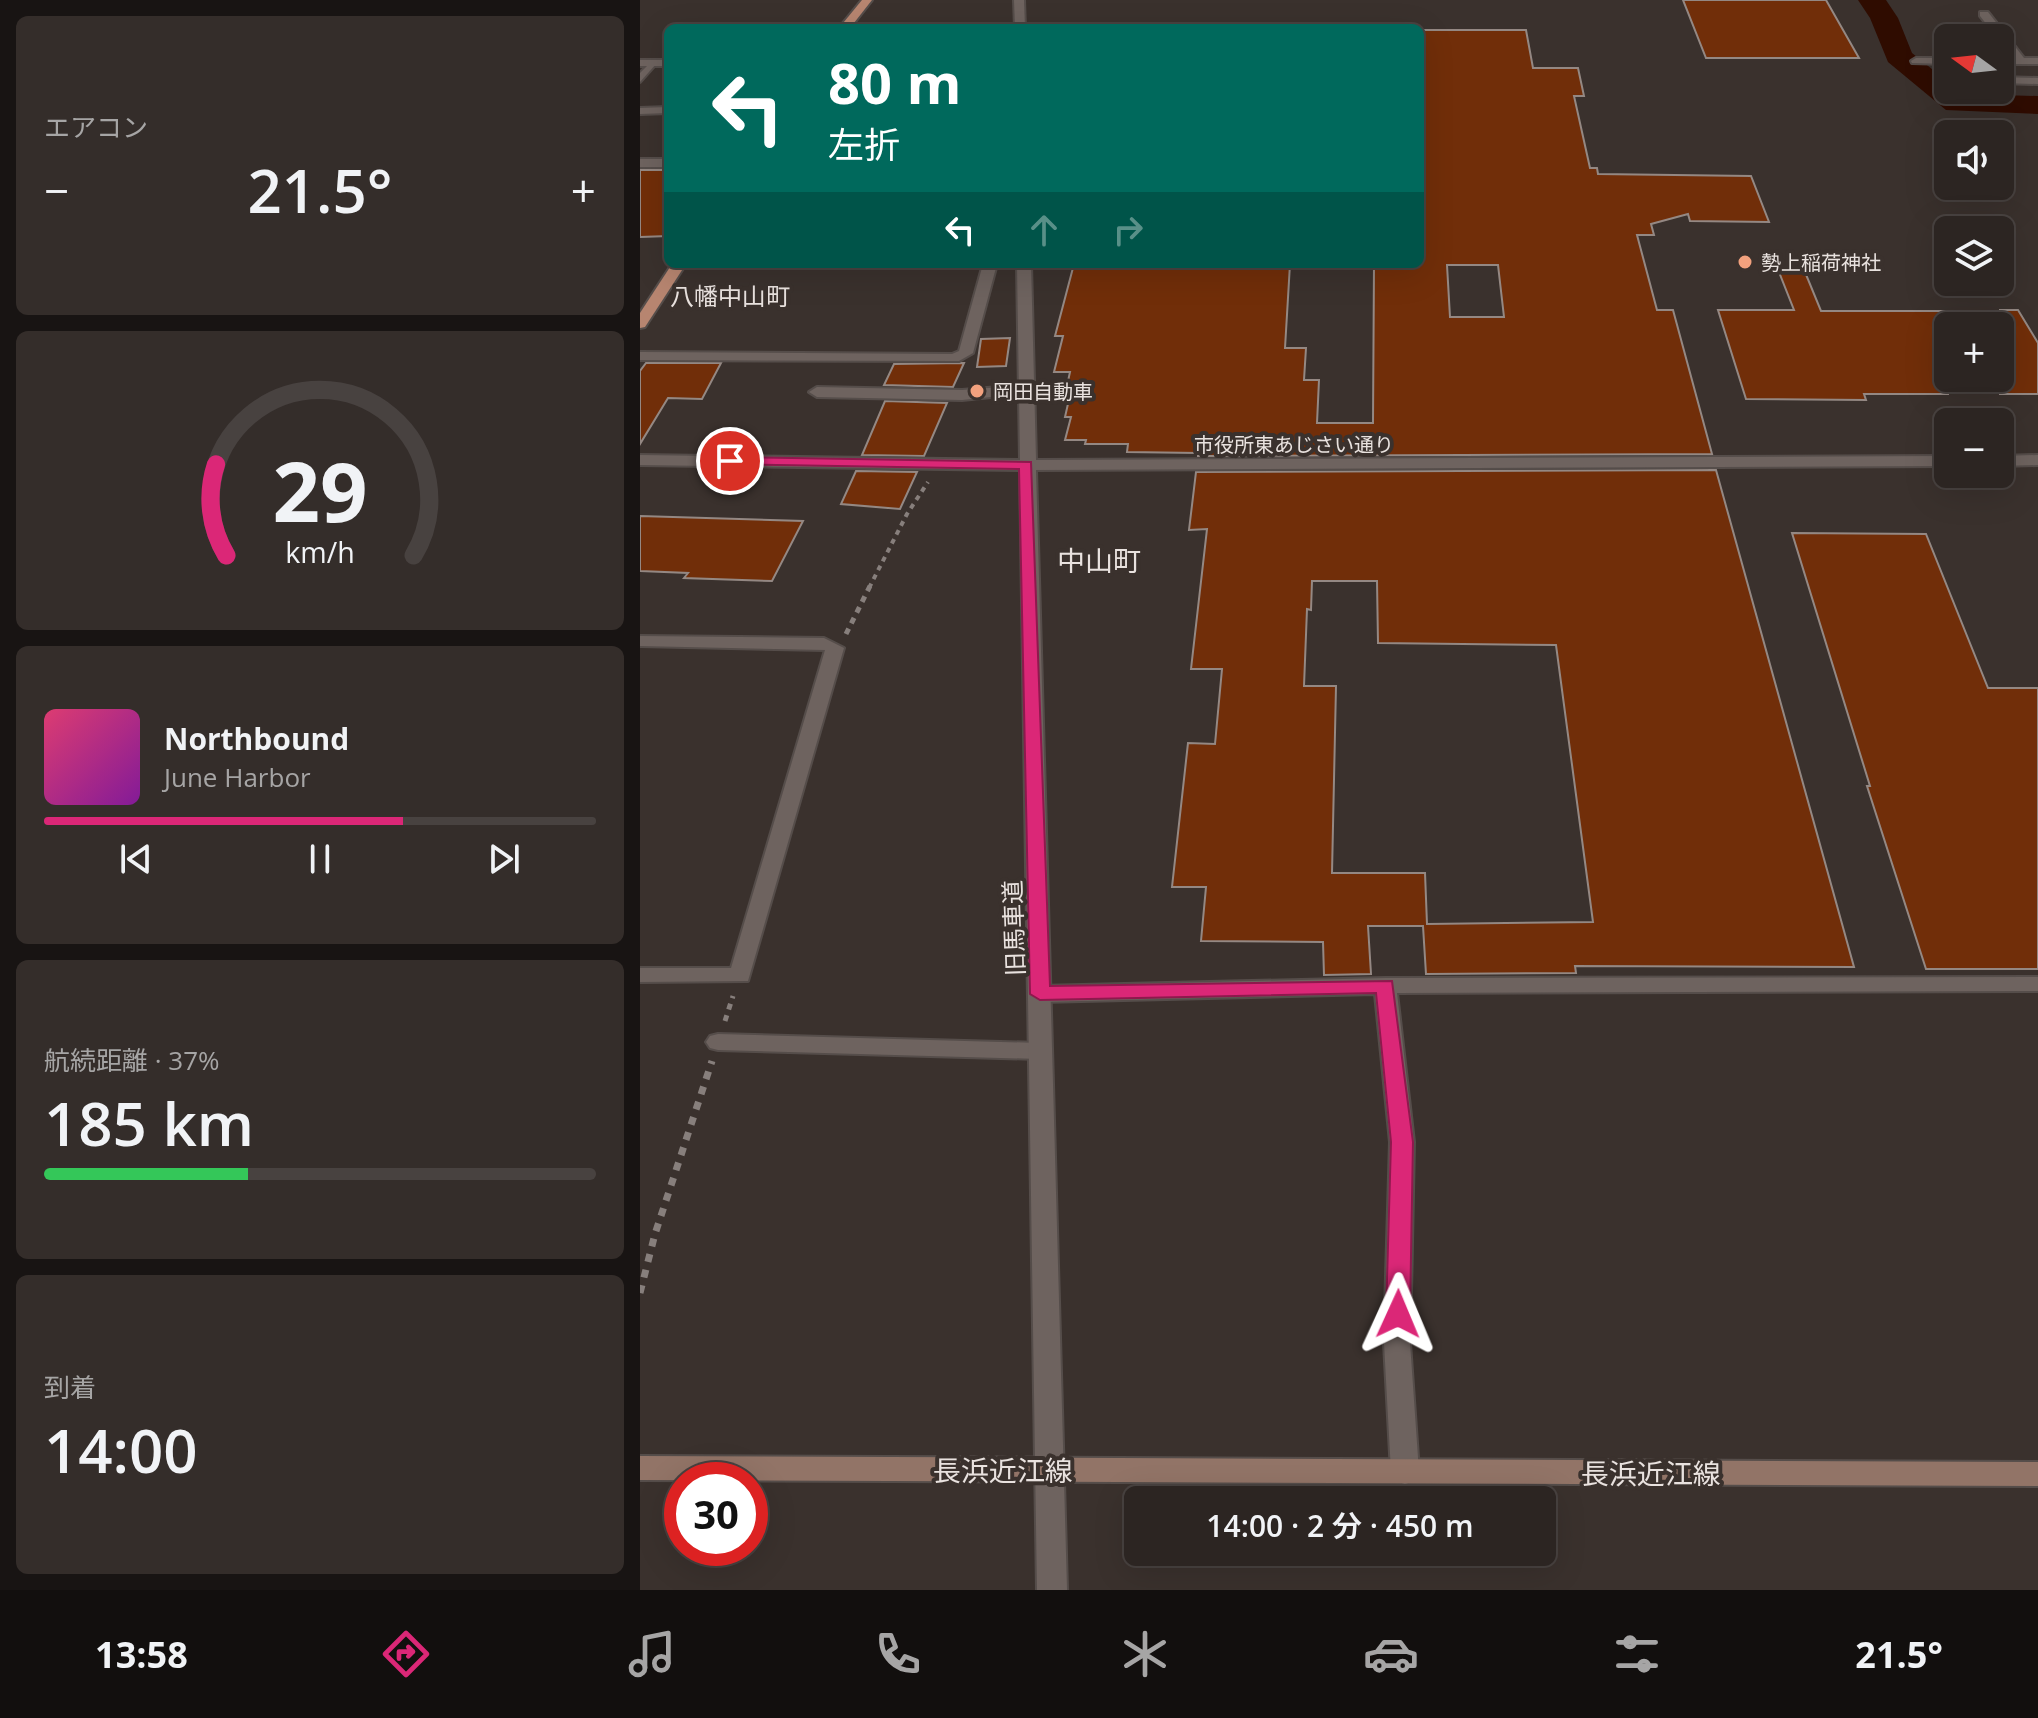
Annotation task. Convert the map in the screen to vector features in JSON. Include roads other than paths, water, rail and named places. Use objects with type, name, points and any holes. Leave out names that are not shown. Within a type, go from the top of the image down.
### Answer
[{"type":"main road","points":[[847,24],[867,0]]},
{"type":"main road","points":[[640,324],[676,268]]},
{"type":"main road","name":"長浜近江線","points":[[640,1468],[2038,1474]]},
{"type":"street","points":[[1019,0],[1020,24]]},
{"type":"street","points":[[1984,14],[2021,61]]},
{"type":"street","points":[[1916,61],[1934,61]]},
{"type":"street","points":[[2014,61],[2038,61]]},
{"type":"street","points":[[640,63],[664,63]]},
{"type":"street","points":[[2014,80],[2038,81]]},
{"type":"street","points":[[640,163],[664,163]]},
{"type":"street","points":[[640,356],[954,358],[966,353],[989,268]]},
{"type":"street","name":"旧馬車道","points":[[1024,268],[1052,1590]]},
{"type":"street","points":[[817,392],[962,395],[1026,390]]},
{"type":"street","name":"市役所東あじさい通り","points":[[640,460],[1026,465],[1934,461]]},
{"type":"street","points":[[2014,461],[2038,460]]},
{"type":"street","points":[[640,641],[824,643],[835,648],[740,976],[640,975]]},
{"type":"street","points":[[1040,994],[1385,986],[2038,984]]},
{"type":"street","points":[[1385,986],[1402,1142],[1397,1343],[1405,1472]]},
{"type":"street","points":[[718,1042],[1039,1051]]},
{"type":"lane","points":[[640,79],[653,63]]},
{"type":"lane","points":[[640,111],[664,110]]},
{"type":"waterway","points":[[1872,0],[1884,18],[1898,56],[1957,103],[2038,105]]},
{"type":"place","name":"勢上稲荷神社","points":[[1745,262]]},
{"type":"place","name":"岡田自動車","points":[[977,391]]},
{"type":"district","name":"八幡中山町","points":[[730,295]]},
{"type":"district","name":"中山町","points":[[1099,560]]}]
